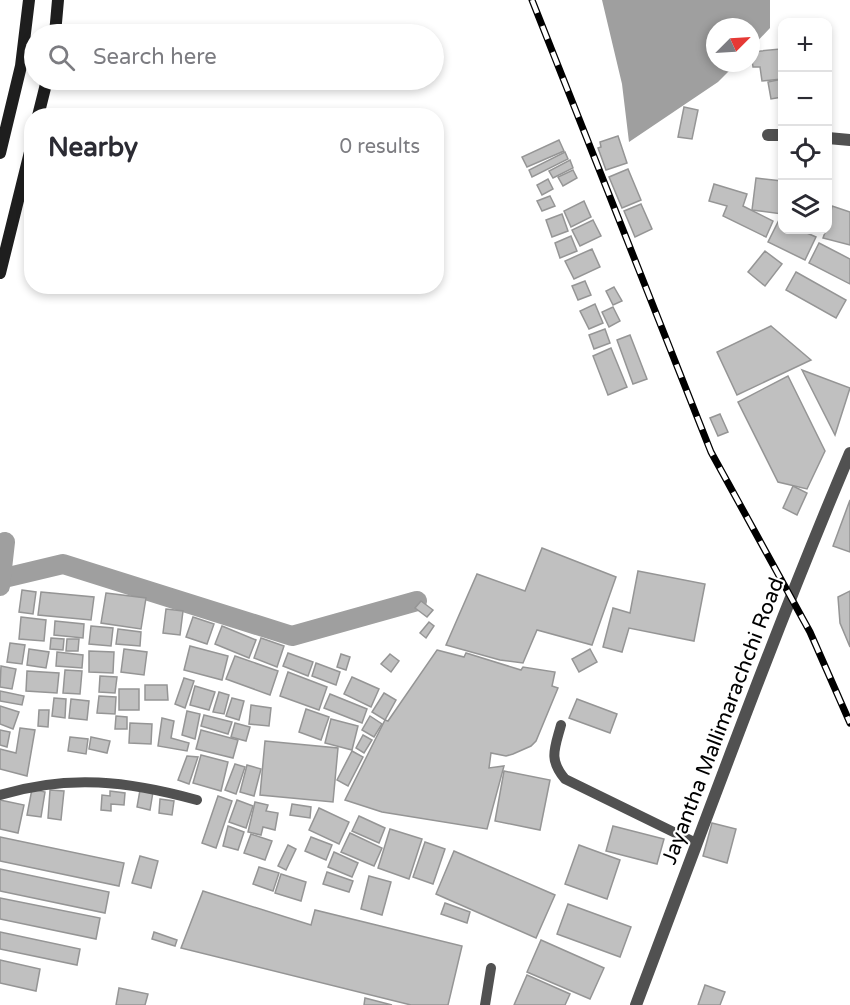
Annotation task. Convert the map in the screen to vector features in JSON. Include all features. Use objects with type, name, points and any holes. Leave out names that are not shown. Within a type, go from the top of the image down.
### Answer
[{"type":"main road","points":[[26,24],[29,0]]},
{"type":"main road","points":[[56,24],[58,0]]},
{"type":"main road","points":[[0,153],[21,66],[24,41]]},
{"type":"main road","points":[[41,108],[45,90]]},
{"type":"main road","points":[[0,273],[24,176]]},
{"type":"street","points":[[768,135],[778,135]]},
{"type":"street","points":[[832,138],[850,140]]},
{"type":"street","name":"Jayantha Mallimarachchi Road","points":[[636,1005],[767,657],[850,453]]},
{"type":"lane","points":[[561,725],[553,757],[556,769],[565,779],[696,843]]},
{"type":"lane","points":[[0,795],[32,786],[63,782],[118,783],[196,800]]},
{"type":"lane","points":[[485,1005],[491,968]]},
{"type":"shaded area","points":[[602,0],[770,0],[770,28],[760,39],[760,18],[706,18],[706,72],[728,72],[718,82],[629,142],[622,84]]},
{"type":"building","points":[[778,49],[778,79],[762,81],[760,51]]},
{"type":"building","points":[[778,80],[778,98],[771,99],[768,82]]},
{"type":"building","points":[[684,107],[698,110],[692,139],[678,137]]},
{"type":"building","points":[[618,136],[627,163],[606,170],[598,148],[601,147],[600,142]]},
{"type":"building","points":[[559,140],[564,151],[527,167],[522,157]]},
{"type":"building","points":[[565,152],[568,159],[532,177],[529,170]]},
{"type":"building","points":[[570,160],[573,168],[553,178],[549,171]]},
{"type":"building","points":[[628,169],[641,200],[622,208],[609,177]]},
{"type":"building","points":[[573,170],[577,178],[563,186],[558,177]]},
{"type":"building","points":[[756,178],[778,181],[778,213],[752,210]]},
{"type":"building","points":[[548,179],[553,189],[542,195],[537,185]]},
{"type":"building","points":[[714,184],[747,194],[743,206],[773,221],[766,237],[723,216],[727,206],[709,201]]},
{"type":"building","points":[[550,196],[555,206],[542,211],[537,201]]},
{"type":"building","points":[[584,201],[591,217],[571,227],[564,211]]},
{"type":"building","points":[[641,204],[652,229],[635,237],[624,211]]},
{"type":"building","points":[[832,206],[850,212],[850,245],[823,238],[824,234],[832,234]]},
{"type":"building","points":[[562,214],[568,231],[552,237],[546,220]]},
{"type":"building","points":[[593,220],[601,236],[580,246],[572,230]]},
{"type":"building","points":[[778,222],[778,234],[809,234],[816,237],[805,260],[768,242]]},
{"type":"building","points":[[571,236],[577,251],[560,258],[555,243]]},
{"type":"building","points":[[819,243],[850,259],[850,284],[809,263]]},
{"type":"building","points":[[592,249],[600,267],[574,279],[565,261]]},
{"type":"building","points":[[765,251],[782,264],[765,286],[748,272]]},
{"type":"building","points":[[796,272],[846,300],[836,318],[786,290]]},
{"type":"building","points":[[585,281],[591,295],[578,300],[572,286]]},
{"type":"building","points":[[614,287],[622,301],[613,305],[606,291]]},
{"type":"building","points":[[595,304],[603,323],[589,329],[580,311]]},
{"type":"building","points":[[613,307],[620,321],[609,327],[602,312]]},
{"type":"building","points":[[771,326],[811,360],[737,395],[717,352]]},
{"type":"building","points":[[605,329],[610,343],[594,349],[589,335]]},
{"type":"building","points":[[630,335],[647,379],[633,384],[617,340]]},
{"type":"building","points":[[611,348],[627,387],[608,395],[593,356]]},
{"type":"building","points":[[802,370],[850,388],[835,435]]},
{"type":"building","points":[[788,376],[825,451],[807,489],[778,482],[738,402]]},
{"type":"building","points":[[720,414],[728,432],[718,436],[710,418]]},
{"type":"building","points":[[793,486],[807,493],[797,515],[783,508]]},
{"type":"building","points":[[850,500],[850,552],[833,546]]},
{"type":"building","points":[[542,548],[616,577],[592,645],[537,630],[523,663],[500,660],[446,645],[477,574],[525,591]]},
{"type":"building","points":[[638,571],[705,584],[694,641],[629,628],[622,652],[603,647],[613,608],[630,613]]},
{"type":"building","points":[[22,590],[36,592],[33,614],[19,612]]},
{"type":"building","points":[[850,591],[850,647],[840,623],[838,597]]},
{"type":"building","points":[[41,592],[94,597],[91,620],[38,615]]},
{"type":"building","points":[[106,593],[146,598],[141,629],[101,623]]},
{"type":"building","points":[[421,601],[433,610],[427,617],[415,608]]},
{"type":"building","points":[[166,609],[183,611],[180,635],[163,633]]},
{"type":"building","points":[[21,617],[46,620],[44,641],[19,639]]},
{"type":"building","points":[[193,617],[214,624],[207,644],[186,637]]},
{"type":"building","points":[[55,621],[84,624],[83,638],[54,635]]},
{"type":"building","points":[[429,622],[434,626],[426,638],[420,633]]},
{"type":"building","points":[[91,626],[113,628],[111,646],[89,644]]},
{"type":"building","points":[[222,626],[256,640],[249,658],[215,644]]},
{"type":"building","points":[[118,629],[141,632],[140,646],[116,644]]},
{"type":"building","points":[[51,638],[64,639],[63,650],[50,649]]},
{"type":"building","points":[[261,638],[284,646],[277,667],[254,658]]},
{"type":"building","points":[[67,639],[79,639],[78,651],[66,651]]},
{"type":"building","points":[[10,643],[25,645],[22,664],[7,662]]},
{"type":"building","points":[[190,646],[228,656],[222,680],[184,670]]},
{"type":"building","points":[[29,649],[49,652],[46,668],[27,665]]},
{"type":"building","points":[[124,649],[147,652],[144,675],[121,672]]},
{"type":"building","points":[[590,649],[597,662],[579,672],[572,659]]},
{"type":"building","points":[[437,650],[464,657],[466,653],[521,670],[523,667],[555,672],[552,686],[558,688],[536,741],[531,746],[506,756],[491,753],[489,768],[504,766],[487,829],[382,812],[345,800],[385,720],[388,721]]},
{"type":"building","points":[[89,651],[114,652],[113,673],[89,672]]},
{"type":"building","points":[[57,652],[83,655],[82,668],[56,666]]},
{"type":"building","points":[[288,653],[313,662],[308,676],[283,666]]},
{"type":"building","points":[[341,654],[350,657],[346,670],[337,667]]},
{"type":"building","points":[[390,654],[399,661],[391,672],[381,664]]},
{"type":"building","points":[[235,656],[278,671],[270,695],[226,679]]},
{"type":"building","points":[[316,663],[340,672],[336,685],[312,676]]},
{"type":"building","points":[[1,666],[16,669],[12,689],[0,687]]},
{"type":"building","points":[[65,670],[82,671],[80,694],[63,693]]},
{"type":"building","points":[[27,671],[59,673],[57,693],[26,691]]},
{"type":"building","points":[[288,672],[327,687],[319,710],[280,696]]},
{"type":"building","points":[[100,676],[117,677],[115,693],[99,692]]},
{"type":"building","points":[[352,677],[379,689],[371,707],[344,694]]},
{"type":"building","points":[[184,678],[194,681],[185,708],[175,704]]},
{"type":"building","points":[[145,685],[167,685],[168,700],[145,700]]},
{"type":"building","points":[[195,686],[215,692],[209,710],[190,705]]},
{"type":"building","points":[[119,689],[139,689],[139,710],[119,710]]},
{"type":"building","points":[[0,691],[24,696],[22,705],[0,701]]},
{"type":"building","points":[[219,692],[229,695],[224,714],[213,712]]},
{"type":"building","points":[[384,693],[396,700],[385,720],[372,712]]},
{"type":"building","points":[[330,694],[367,709],[362,723],[324,708]]},
{"type":"building","points":[[99,696],[116,697],[115,714],[97,713]]},
{"type":"building","points":[[54,698],[66,699],[65,718],[52,716]]},
{"type":"building","points":[[232,698],[244,701],[239,720],[226,716]]},
{"type":"building","points":[[71,699],[89,701],[87,720],[69,718]]},
{"type":"building","points":[[577,699],[617,714],[610,733],[569,718]]},
{"type":"building","points":[[251,705],[271,708],[269,726],[249,724]]},
{"type":"building","points":[[0,706],[19,712],[13,729],[0,724]]},
{"type":"building","points":[[306,709],[329,717],[321,740],[299,732]]},
{"type":"building","points":[[39,710],[49,710],[48,727],[38,726]]},
{"type":"building","points":[[187,711],[200,714],[195,739],[182,735]]},
{"type":"building","points":[[204,715],[232,722],[228,734],[201,726]]},
{"type":"building","points":[[116,716],[127,717],[127,729],[115,729]]},
{"type":"building","points":[[370,716],[382,724],[374,737],[362,730]]},
{"type":"building","points":[[162,718],[174,721],[171,738],[189,743],[187,751],[158,746]]},
{"type":"building","points":[[331,719],[358,726],[352,750],[325,743]]},
{"type":"building","points":[[130,723],[152,724],[151,744],[129,743]]},
{"type":"building","points":[[235,723],[250,727],[246,741],[231,737]]},
{"type":"building","points":[[20,728],[35,730],[27,776],[0,769],[0,749],[16,753]]},
{"type":"building","points":[[0,730],[10,732],[7,747],[0,745]]},
{"type":"building","points":[[201,730],[238,740],[233,758],[196,749]]},
{"type":"building","points":[[363,735],[372,740],[364,753],[356,748]]},
{"type":"building","points":[[70,737],[88,739],[86,754],[68,751]]},
{"type":"building","points":[[91,737],[110,741],[107,753],[89,749]]},
{"type":"building","points":[[265,741],[338,748],[333,802],[260,795]]},
{"type":"building","points":[[352,751],[363,757],[348,786],[337,780]]},
{"type":"building","points":[[201,755],[228,762],[221,791],[193,783]]},
{"type":"building","points":[[187,756],[198,757],[189,784],[178,780]]},
{"type":"building","points":[[235,764],[245,767],[236,794],[225,790]]},
{"type":"building","points":[[247,765],[261,769],[254,796],[240,792]]},
{"type":"building","points":[[504,771],[550,780],[540,830],[495,821]]},
{"type":"building","points":[[32,789],[45,792],[41,817],[27,815]]},
{"type":"building","points":[[50,790],[64,791],[61,820],[48,818]]},
{"type":"building","points":[[140,790],[153,792],[150,810],[137,807]]},
{"type":"building","points":[[110,791],[125,793],[124,805],[111,804],[111,811],[101,810],[102,795],[110,796]]},
{"type":"building","points":[[218,796],[232,801],[216,848],[202,843]]},
{"type":"building","points":[[160,799],[174,801],[172,815],[159,813]]},
{"type":"building","points":[[0,800],[24,805],[18,833],[0,829]]},
{"type":"building","points":[[237,800],[253,806],[246,828],[229,822]]},
{"type":"building","points":[[255,802],[268,805],[266,811],[278,813],[275,830],[263,827],[261,835],[248,832]]},
{"type":"building","points":[[292,804],[311,807],[310,818],[290,815]]},
{"type":"building","points":[[319,808],[349,822],[339,844],[309,830]]},
{"type":"building","points":[[359,816],[385,828],[379,843],[352,831]]},
{"type":"building","points":[[712,823],[736,829],[727,863],[703,856]]},
{"type":"building","points":[[228,826],[244,832],[238,850],[223,846]]},
{"type":"building","points":[[613,826],[664,839],[657,864],[606,851]]},
{"type":"building","points":[[390,829],[422,839],[409,879],[378,868]]},
{"type":"building","points":[[350,833],[382,848],[374,866],[341,852]]},
{"type":"building","points":[[251,834],[272,841],[265,860],[244,853]]},
{"type":"building","points":[[0,837],[124,863],[119,886],[0,861]]},
{"type":"building","points":[[311,837],[332,845],[326,860],[305,851]]},
{"type":"building","points":[[425,842],[445,849],[433,884],[413,877]]},
{"type":"building","points":[[288,845],[296,849],[286,870],[278,866]]},
{"type":"building","points":[[579,845],[620,860],[607,899],[565,884]]},
{"type":"building","points":[[454,851],[555,895],[536,938],[436,894]]},
{"type":"building","points":[[334,852],[358,863],[352,877],[328,867]]},
{"type":"building","points":[[140,856],[158,861],[151,888],[132,883]]},
{"type":"building","points":[[259,867],[279,873],[273,891],[253,884]]},
{"type":"building","points":[[0,869],[109,892],[105,913],[0,891]]},
{"type":"building","points":[[327,872],[353,881],[349,892],[323,884]]},
{"type":"building","points":[[281,874],[306,882],[301,901],[275,893]]},
{"type":"building","points":[[369,876],[391,882],[382,915],[361,909]]},
{"type":"building","points":[[203,891],[311,925],[315,910],[462,946],[448,1005],[411,1005],[181,948]]},
{"type":"building","points":[[0,898],[100,918],[96,939],[0,919]]},
{"type":"building","points":[[445,903],[470,912],[467,923],[441,914]]},
{"type":"building","points":[[568,904],[631,927],[620,957],[557,934]]},
{"type":"building","points":[[0,932],[80,949],[77,965],[0,949]]},
{"type":"building","points":[[154,932],[177,940],[175,946],[152,939]]},
{"type":"building","points":[[541,940],[604,968],[590,999],[527,972]]},
{"type":"building","points":[[0,960],[40,969],[36,991],[0,983]]},
{"type":"building","points":[[527,975],[570,994],[565,1005],[514,1005]]},
{"type":"building","points":[[705,985],[725,992],[720,1005],[698,1005]]},
{"type":"building","points":[[119,988],[148,994],[145,1005],[116,1005]]},
{"type":"building","points":[[365,998],[392,1005],[364,1005]]},
{"type":"waterway","points":[[0,586],[5,542]]},
{"type":"waterway","points":[[0,579],[63,564],[292,636],[417,601]]},
{"type":"railway","points":[[532,0],[711,452],[810,632],[850,723]]}]
